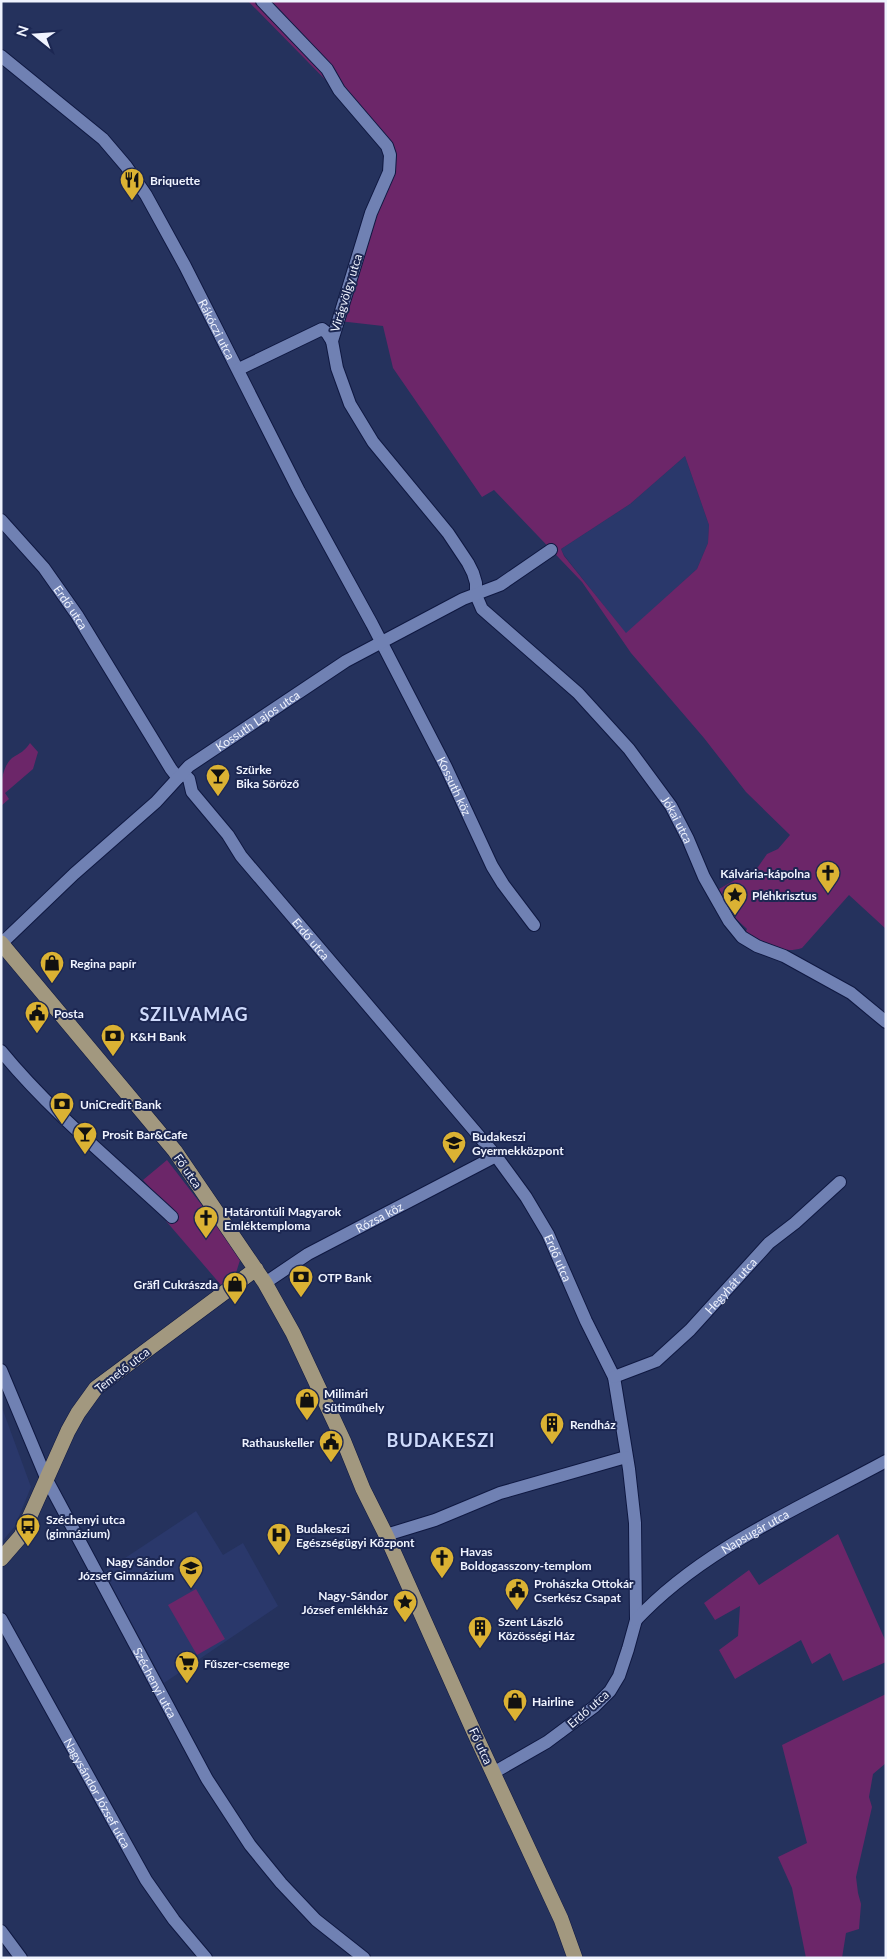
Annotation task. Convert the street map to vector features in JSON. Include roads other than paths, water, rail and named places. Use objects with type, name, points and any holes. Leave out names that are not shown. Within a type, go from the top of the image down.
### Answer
[{"type":"main road","name":"Fő utca","points":[[2,943],[174,1151],[265,1283],[293,1333],[344,1442],[363,1489],[386,1535],[561,1918],[575,1958]]},
{"type":"main road","name":"Temető utca","points":[[1,1559],[21,1536],[68,1430],[78,1412],[96,1388],[256,1269]]},
{"type":"street","name":"Virágvölgy utca","points":[[262,1],[326,69],[340,90],[387,146],[390,155],[389,172],[371,213],[332,341],[338,368],[350,404],[373,442],[448,533],[473,573],[476,595]]},
{"type":"street","name":"Rákóczi utca","points":[[1,56],[91,128],[126,166],[146,196],[185,266],[300,490],[381,642]]},
{"type":"street","points":[[239,369],[322,330],[327,333],[332,341]]},
{"type":"street","name":"Erdő utca","points":[[1,520],[44,568],[77,615],[178,779],[180,791],[192,792],[228,835],[241,856],[496,1156],[526,1197],[548,1234],[586,1321],[614,1377],[635,1523],[636,1620],[628,1649],[619,1676],[610,1691],[594,1707],[548,1742],[493,1772]]},
{"type":"street","name":"Kossuth Lajos utca","points":[[2,943],[74,874],[156,802],[190,766],[318,679],[381,642],[463,599],[500,586],[551,550]]},
{"type":"street","name":"Jókai utca","points":[[476,595],[482,609],[578,693],[630,749],[671,806],[688,839],[704,877],[729,920],[742,937],[757,946],[784,956],[851,993],[886,1022]]},
{"type":"street","name":"Kossuth köz","points":[[381,642],[446,767],[492,866],[534,925]]},
{"type":"street","points":[[1,1051],[48,1101],[172,1217]]},
{"type":"street","name":"Rózsa köz","points":[[265,1283],[308,1254],[496,1156]]},
{"type":"street","name":"Hegyhát utca","points":[[614,1377],[656,1361],[690,1330],[769,1243],[795,1223],[840,1182]]},
{"type":"street","name":"Széchenyi utca","points":[[3,1378],[47,1480],[207,1780],[250,1845],[281,1883],[316,1920],[364,1958]]},
{"type":"street","points":[[386,1535],[435,1520],[500,1493],[626,1457]]},
{"type":"street","name":"Napsugár utca","points":[[636,1620],[652,1602],[686,1574],[772,1522],[886,1461]]},
{"type":"street","name":"Nagysándor József utca","points":[[1,1619],[146,1880],[174,1920],[206,1958]]},
{"type":"street","points":[[1,1931],[22,1958]]},
{"type":"place","name":"Briquette","points":[[132,201]]},
{"type":"place","name":"Szürke Bika Söröző","points":[[218,797]]},
{"type":"place","name":"Kálvária-kápolna","points":[[828,894]]},
{"type":"place","name":"Pléhkrisztus","points":[[735,916]]},
{"type":"place","name":"Regina papír","points":[[52,984]]},
{"type":"place","name":"Posta","points":[[37,1034]]},
{"type":"place","name":"K&H Bank","points":[[113,1057]]},
{"type":"place","name":"UniCredit Bank","points":[[62,1125]]},
{"type":"place","name":"Prosit Bar&Cafe","points":[[85,1155]]},
{"type":"place","name":"Budakeszi Gyermekközpont","points":[[454,1164]]},
{"type":"place","name":"Határontúli Magyarok Emléktemploma","points":[[206,1239]]},
{"type":"place","name":"OTP Bank","points":[[301,1298]]},
{"type":"place","name":"Gräfl Cukrászda","points":[[235,1305]]},
{"type":"place","name":"Milimári Sütiműhely","points":[[307,1421]]},
{"type":"place","name":"Rendház","points":[[552,1445]]},
{"type":"place","name":"Rathauskeller","points":[[331,1463]]},
{"type":"place","name":"Széchenyi utca (gimnázium)","points":[[28,1547]]},
{"type":"place","name":"Budakeszi Egészségügyi Központ","points":[[279,1556]]},
{"type":"place","name":"Havas Boldogasszony-templom","points":[[442,1579]]},
{"type":"place","name":"Nagy Sándor József Gimnázium","points":[[191,1589]]},
{"type":"place","name":"Prohászka Ottokár Cserkész Csapat","points":[[517,1611]]},
{"type":"place","name":"Nagy-Sándor József emlékház","points":[[405,1623]]},
{"type":"place","name":"Szent László Közösségi Ház","points":[[480,1649]]},
{"type":"place","name":"Fűszer-csemege","points":[[187,1684]]},
{"type":"place","name":"Hairline","points":[[515,1722]]},
{"type":"district","name":"SZILVAMAG","points":[[194,1014]]},
{"type":"district","name":"BUDAKESZI","points":[[441,1440]]}]
